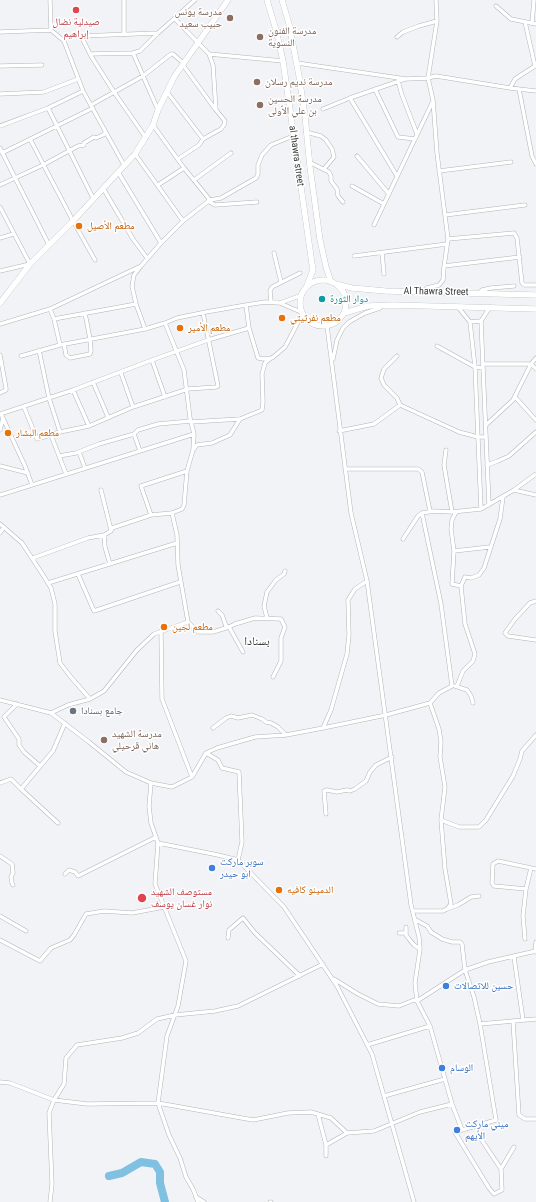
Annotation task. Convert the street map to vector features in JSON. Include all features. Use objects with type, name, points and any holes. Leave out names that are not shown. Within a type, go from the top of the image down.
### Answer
[{"type":"main road","points":[[0,303],[30,264],[73,221],[135,154],[153,125],[158,110],[174,77],[228,0]]},
{"type":"main road","name":"al thawra street","points":[[267,0],[283,61],[313,270],[306,288]]},
{"type":"main road","name":"al thawra street","points":[[282,0],[289,24],[296,64],[320,240],[326,267],[333,283]]},
{"type":"main road","points":[[318,281],[333,283],[344,294],[346,300],[344,314],[334,324],[319,326],[307,319],[303,313],[301,307],[302,295],[306,288],[318,281]]},
{"type":"main road","name":"Al Thawra Street","points":[[333,283],[352,288],[385,291],[536,295]]},
{"type":"main road","name":"Al Thawra Street","points":[[344,314],[368,306],[393,305],[536,309]]},
{"type":"street","points":[[50,0],[50,30]]},
{"type":"street","points":[[124,0],[124,33]]},
{"type":"street","points":[[90,54],[133,53],[140,51],[196,0]]},
{"type":"street","points":[[424,292],[427,288],[437,286],[442,282],[448,239],[439,171],[433,100],[428,78],[437,21],[436,0]]},
{"type":"street","points":[[496,6],[511,19],[534,24],[534,0]]},
{"type":"street","points":[[175,19],[209,54],[213,65],[216,110]]},
{"type":"street","points":[[397,37],[403,32],[437,21]]},
{"type":"street","points":[[510,88],[515,79],[535,66],[525,22]]},
{"type":"street","points":[[0,32],[50,30],[64,41],[83,91],[124,165]]},
{"type":"street","points":[[146,138],[114,92],[80,36],[124,33],[158,33]]},
{"type":"street","points":[[133,53],[158,110]]},
{"type":"street","points":[[2,153],[92,107],[114,92],[143,76],[172,54],[183,64],[225,121],[221,129],[203,139],[199,145],[178,159]]},
{"type":"street","points":[[209,54],[283,61]]},
{"type":"street","points":[[0,66],[42,64]]},
{"type":"street","points":[[296,64],[406,79],[436,76],[510,88],[536,90]]},
{"type":"street","points":[[0,94],[44,92],[78,79]]},
{"type":"street","points":[[323,109],[406,79]]},
{"type":"street","points":[[398,81],[417,134]]},
{"type":"street","points":[[375,89],[398,137],[415,140]]},
{"type":"street","points":[[519,89],[532,156],[536,164]]},
{"type":"street","points":[[0,126],[48,108],[83,91]]},
{"type":"street","points":[[167,92],[203,139]]},
{"type":"street","points":[[350,98],[397,176]]},
{"type":"street","points":[[374,225],[433,100]]},
{"type":"street","points":[[48,108],[58,125],[93,198]]},
{"type":"street","points":[[153,125],[209,201],[215,205],[257,202]]},
{"type":"street","points":[[0,185],[43,165],[78,146],[84,145],[84,143],[94,137],[96,138],[105,134],[106,132]]},
{"type":"street","points":[[306,132],[321,136],[326,140],[335,155],[324,169]]},
{"type":"street","points":[[145,329],[136,304],[132,286],[134,275],[147,258],[183,221],[209,201],[221,198],[254,179],[258,174],[258,165],[262,155],[271,145],[294,136]]},
{"type":"street","points":[[30,139],[95,260]]},
{"type":"street","points":[[0,148],[14,179],[49,245]]},
{"type":"street","points":[[194,180],[231,153]]},
{"type":"street","points":[[135,154],[183,221]]},
{"type":"street","points":[[357,156],[389,194]]},
{"type":"street","points":[[309,161],[329,172],[331,181],[337,189],[338,196],[344,202]]},
{"type":"street","points":[[439,171],[511,162]]},
{"type":"street","points":[[158,185],[184,168]]},
{"type":"street","points":[[118,172],[161,243]]},
{"type":"street","points":[[352,186],[384,204]]},
{"type":"street","points":[[103,188],[133,239],[147,258]]},
{"type":"street","points":[[445,214],[525,205]]},
{"type":"street","points":[[0,207],[30,264],[0,271]]},
{"type":"street","points":[[448,239],[514,233],[517,238],[522,283],[524,285],[536,285]]},
{"type":"street","points":[[0,238],[14,234]]},
{"type":"street","points":[[354,256],[447,244]]},
{"type":"street","points":[[274,253],[281,282]]},
{"type":"street","points":[[382,253],[384,274]]},
{"type":"street","points":[[444,266],[520,257]]},
{"type":"street","points":[[0,324],[50,309],[141,266]]},
{"type":"street","points":[[271,302],[270,291],[272,287],[300,272]]},
{"type":"street","points":[[478,294],[487,289],[514,286]]},
{"type":"street","points":[[280,303],[302,295]]},
{"type":"street","points":[[21,356],[62,344],[145,329],[177,318],[265,302],[280,303],[303,313],[285,347],[265,363],[262,374],[262,410],[240,419],[158,424],[138,430],[134,434],[105,442],[80,452],[59,456]]},
{"type":"street","points":[[54,319],[136,304]]},
{"type":"street","points":[[246,305],[249,328],[258,358],[272,358]]},
{"type":"street","points":[[332,362],[337,340],[343,328],[349,322],[365,312],[393,305]]},
{"type":"street","points":[[458,307],[470,322],[475,367],[481,509]]},
{"type":"street","points":[[489,505],[481,321],[490,307]]},
{"type":"street","points":[[50,309],[68,357],[87,355],[91,351],[85,313]]},
{"type":"street","points":[[24,406],[36,440],[60,432],[88,426],[132,407],[188,389],[214,388],[218,386],[203,313]]},
{"type":"street","points":[[470,322],[481,321]]},
{"type":"street","points":[[33,558],[88,538],[104,535],[111,531],[112,528],[151,515],[172,513],[182,509],[184,505],[187,471],[193,450],[194,434],[184,370],[165,323]]},
{"type":"street","points":[[327,326],[350,513],[367,581],[413,911],[416,920],[420,948],[415,983],[418,1001],[430,1026],[452,1104],[462,1130]]},
{"type":"street","points":[[2,415],[121,373],[208,340],[249,328]]},
{"type":"street","points":[[437,346],[475,367],[531,364],[536,369]]},
{"type":"street","points":[[39,350],[49,398],[60,432]]},
{"type":"street","points":[[0,354],[6,390],[0,392]]},
{"type":"street","points":[[397,356],[384,369],[381,378],[384,385],[396,398],[400,405],[459,432],[478,437],[486,437]]},
{"type":"street","points":[[486,425],[513,400],[531,364],[536,358]]},
{"type":"street","points":[[152,360],[165,397]]},
{"type":"street","points":[[121,373],[132,407]]},
{"type":"street","points":[[93,382],[108,417]]},
{"type":"street","points":[[73,390],[88,426]]},
{"type":"street","points":[[514,397],[536,420]]},
{"type":"street","points":[[339,430],[374,424],[400,405]]},
{"type":"street","points":[[0,430],[2,415]]},
{"type":"street","points":[[2,415],[32,485]]},
{"type":"street","points":[[193,450],[197,445],[212,443],[230,435],[240,419]]},
{"type":"street","points":[[487,465],[509,456],[536,432]]},
{"type":"street","points":[[134,434],[140,450]]},
{"type":"street","points":[[0,495],[194,434]]},
{"type":"street","points":[[51,435],[66,474]]},
{"type":"street","points":[[446,450],[444,465],[454,512],[452,520],[454,551],[452,584],[461,586]]},
{"type":"street","points":[[80,452],[85,468]]},
{"type":"street","points":[[0,466],[28,473]]},
{"type":"street","points":[[345,469],[418,470],[422,472],[430,512]]},
{"type":"street","points":[[151,515],[141,486],[187,471]]},
{"type":"street","points":[[402,540],[418,516],[422,513],[481,509],[514,490],[536,474]]},
{"type":"street","points":[[101,490],[111,531]]},
{"type":"street","points":[[514,490],[536,495]]},
{"type":"street","points":[[457,686],[463,671],[474,661],[475,654],[465,624],[461,586],[465,577],[471,578],[479,575],[484,568],[500,519],[503,497]]},
{"type":"street","points":[[172,513],[177,543],[180,582],[188,622],[198,632],[214,632],[255,618],[281,619],[285,627],[281,638],[281,661],[273,677]]},
{"type":"street","points":[[422,513],[441,604],[452,686]]},
{"type":"street","points":[[0,524],[22,543],[51,588],[55,604],[55,631],[60,663],[90,699]]},
{"type":"street","points":[[0,533],[4,527]]},
{"type":"street","points":[[104,535],[105,547],[110,564]]},
{"type":"street","points":[[48,583],[177,543]]},
{"type":"street","points":[[454,551],[490,547]]},
{"type":"street","points":[[267,618],[264,606],[267,592],[285,571]]},
{"type":"street","points":[[78,574],[94,611],[180,582]]},
{"type":"street","points":[[323,728],[331,710],[347,654],[349,635],[348,600],[355,589],[367,581]]},
{"type":"street","points":[[536,601],[530,603],[515,619],[505,633],[508,636],[536,640]]},
{"type":"street","points":[[218,611],[222,615],[226,626],[229,627],[243,652]]},
{"type":"street","points":[[51,713],[68,705],[90,699],[104,691],[137,650],[154,634],[188,622]]},
{"type":"street","points":[[161,631],[162,699],[192,777]]},
{"type":"street","points":[[0,700],[51,713],[126,772],[151,783],[172,787],[192,777],[206,753],[255,736],[286,735],[430,703],[439,693],[452,686],[457,686],[467,690],[473,703]]},
{"type":"street","points":[[430,703],[439,729],[441,742],[440,757],[445,787],[441,820],[445,869],[450,904],[447,909]]},
{"type":"street","points":[[17,704],[4,717],[19,739],[19,745],[21,748],[40,766]]},
{"type":"street","points":[[213,728],[231,716],[238,718],[252,715],[278,727],[286,735]]},
{"type":"street","points":[[21,789],[53,751],[65,723]]},
{"type":"street","points":[[441,820],[459,827],[479,826],[486,820],[513,776],[519,764],[522,751],[536,735]]},
{"type":"street","points":[[206,753],[218,760],[222,768],[238,772],[242,842],[238,860]]},
{"type":"street","points":[[326,814],[324,791],[350,791],[355,789],[366,781],[370,772],[376,765],[392,757]]},
{"type":"street","points":[[0,783],[11,779],[58,823]]},
{"type":"street","points":[[151,783],[149,806],[151,823],[158,843],[155,884],[186,961],[178,1006],[167,1036],[158,1103],[169,1135],[198,1202]]},
{"type":"street","points":[[65,874],[69,870],[75,872],[78,876],[156,837]]},
{"type":"street","points":[[158,843],[238,860],[284,907],[332,977],[372,1054],[414,1202]]},
{"type":"street","points":[[0,856],[12,864],[13,873],[10,877],[13,885]]},
{"type":"street","points":[[526,889],[494,886],[492,883],[494,864],[498,860],[536,869]]},
{"type":"street","points":[[525,939],[523,916],[526,889],[531,868]]},
{"type":"street","points":[[413,911],[443,911],[458,905],[471,897],[479,896]]},
{"type":"street","points":[[0,940],[40,961],[52,948],[70,940],[86,914],[104,911],[132,913],[164,907]]},
{"type":"street","points":[[0,916],[26,931]]},
{"type":"street","points":[[228,938],[229,930],[243,918],[255,933],[300,976]]},
{"type":"street","points":[[416,920],[427,926],[431,932],[442,938],[452,942],[460,942],[462,944],[465,970],[474,997],[480,1024],[496,1120],[455,1133],[494,1194],[502,1190],[501,1169],[481,1139]]},
{"type":"street","points":[[406,927],[406,933],[409,939],[420,948]]},
{"type":"street","points":[[399,933],[406,933]]},
{"type":"street","points":[[332,977],[358,994],[378,1004],[399,1006],[414,1000],[418,1001],[437,987],[465,970],[488,962],[536,952],[536,942]]},
{"type":"street","points":[[514,957],[523,1020]]},
{"type":"street","points":[[50,1202],[52,1184],[49,1114],[54,1100],[64,1084],[66,1058],[77,1045],[122,1038],[138,1033],[157,1019],[175,1015],[216,1011],[238,1006],[323,964]]},
{"type":"street","points":[[480,1024],[536,1019]]},
{"type":"street","points":[[513,1021],[519,1115],[524,1119],[536,1119]]},
{"type":"street","points":[[367,1045],[430,1026]]},
{"type":"street","points":[[384,1096],[445,1079]]},
{"type":"street","points":[[0,1082],[10,1083],[54,1100],[87,1104],[158,1103],[253,1120],[288,1112],[311,1112],[331,1118],[347,1133]]},
{"type":"street","points":[[326,1145],[347,1133],[374,1131],[420,1112],[452,1104]]},
{"type":"street","points":[[318,1114],[326,1145],[326,1156]]},
{"type":"street","points":[[501,1169],[514,1146]]},
{"type":"street","points":[[196,1197],[204,1202]]},
{"type":"waterway","points":[[109,1176],[122,1173],[141,1162],[155,1164],[160,1172],[160,1183],[165,1202]]},
{"type":"place","name":"صيدلية نضال إبراهيم","points":[[76,10]]},
{"type":"place","name":"مدرسة يونس حبيب سعيد","points":[[230,18]]},
{"type":"place","name":"مدرسة الفنون النسوية","points":[[260,37]]},
{"type":"place","name":"مدرسة نديم رسلان","points":[[257,82]]},
{"type":"place","name":"مدرسة الحسين بن علي الأولى","points":[[260,105]]},
{"type":"place","name":"مطعم الأصيل","points":[[79,226]]},
{"type":"place","name":"دوار الثورة","points":[[322,299]]},
{"type":"place","name":"مطعم نفرتيتي","points":[[282,318]]},
{"type":"place","name":"مطعم الأمير","points":[[180,328]]},
{"type":"place","name":"مطعم البشار","points":[[8,433]]},
{"type":"place","name":"مطعم لجين","points":[[164,627]]},
{"type":"place","name":"جامع بسنادا","points":[[73,711]]},
{"type":"place","name":"مدرسة الشهيد هاني قرحيلي","points":[[104,740]]},
{"type":"place","name":"سوبر ماركت ابو حيدر","points":[[212,868]]},
{"type":"place","name":"الدمينو كافيه","points":[[279,890]]},
{"type":"place","name":"مستوصف الشهيد نوار غسان يوسف","points":[[142,898]]},
{"type":"place","name":"حسين للاتصالات","points":[[446,986]]},
{"type":"place","name":"الوسام","points":[[442,1068]]},
{"type":"place","name":"ميني ماركت الأيهم","points":[[457,1130]]},
{"type":"district","name":"بسنادا","points":[[257,642]]}]
